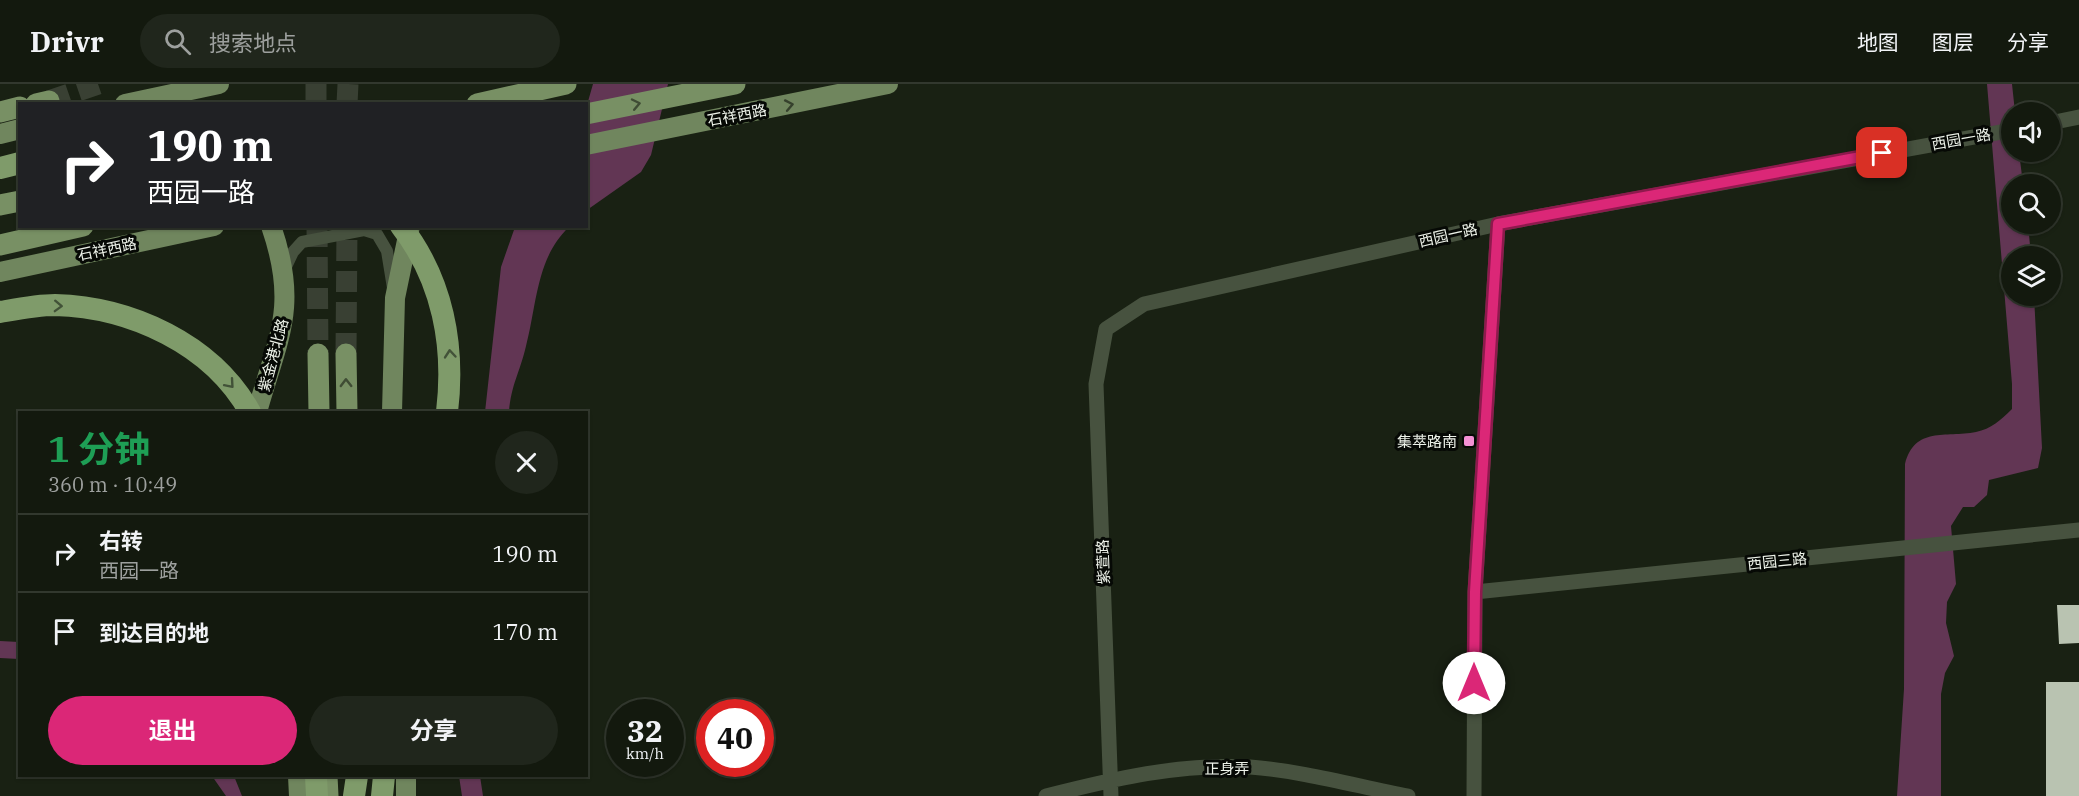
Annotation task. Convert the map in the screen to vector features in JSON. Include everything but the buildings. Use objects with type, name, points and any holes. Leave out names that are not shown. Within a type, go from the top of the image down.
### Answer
[{"type":"highway","points":[[588,114],[735,84]]},
{"type":"highway","points":[[486,102],[563,85]]},
{"type":"highway","points":[[0,112],[18,108]]},
{"type":"highway","points":[[0,168],[18,164]]},
{"type":"highway","points":[[0,205],[18,201]]},
{"type":"highway","points":[[0,245],[74,228]]},
{"type":"highway","points":[[402,228],[414,244],[441,304],[448,335],[450,364],[447,411]]},
{"type":"highway","points":[[0,312],[53,305],[102,309],[170,334],[217,369],[242,397],[249,411]]},
{"type":"highway","points":[[318,354],[319,411]]},
{"type":"highway","points":[[346,354],[347,411]]},
{"type":"highway","points":[[316,777],[317,796]]},
{"type":"highway","points":[[327,777],[328,796]]},
{"type":"highway","points":[[356,796],[357,777]]},
{"type":"highway","points":[[382,796],[384,777]]},
{"type":"main road","points":[[134,102],[219,84]]},
{"type":"main road","name":"石祥西路","points":[[588,144],[888,84]]},
{"type":"main road","points":[[0,134],[18,130]]},
{"type":"main road","name":"石祥西路","points":[[0,272],[205,228]]},
{"type":"main road","name":"紫金港北路","points":[[257,411],[279,344],[286,303],[282,260],[272,228]]},
{"type":"main road","points":[[392,411],[395,298],[410,228]]},
{"type":"main road","points":[[298,777],[298,796]]},
{"type":"main road","points":[[406,777],[406,796]]},
{"type":"street","points":[[2061,121],[2079,117]]},
{"type":"street","name":"西园一路","points":[[1106,329],[1144,304],[1498,224],[2001,132]]},
{"type":"street","points":[[1474,796],[1475,592],[1498,224]]},
{"type":"street","points":[[284,272],[293,252],[302,242],[364,230],[377,234],[387,251],[395,298]]},
{"type":"street","name":"紫萱路","points":[[1106,329],[1096,384],[1111,796]]},
{"type":"street","name":"西园三路","points":[[1475,592],[2079,530]]},
{"type":"street","name":"正身弄","points":[[1046,796],[1147,772],[1251,767],[1408,796]]},
{"type":"shaded area","points":[[593,84],[668,84],[651,155],[641,172],[588,209],[588,102]]},
{"type":"shaded area","points":[[1987,84],[2012,84],[2014,102],[2001,102],[2001,162],[2020,162],[2022,174],[2001,174],[2001,234],[2029,234],[2030,246],[2001,246],[2001,252]]},
{"type":"shaded area","points":[[515,228],[568,228],[558,239],[544,267],[509,411],[485,411],[501,267]]},
{"type":"shaded area","points":[[2006,306],[2035,306],[2042,448],[2038,468],[1989,480],[1987,495],[1974,507],[1963,507],[1951,526],[1956,584],[1947,602],[1946,623],[1954,656],[1945,673],[1941,694],[1941,796],[1897,796],[1904,689],[1905,464],[1916,444],[1924,439],[1981,431],[1996,424],[2012,409]]},
{"type":"shaded area","points":[[0,641],[18,642],[18,659],[0,658]]},
{"type":"shaded area","points":[[213,777],[234,777],[242,796],[226,796]]},
{"type":"shaded area","points":[[459,777],[480,777],[483,796],[462,796]]},
{"type":"tunnel","points":[[49,101],[98,84]]},
{"type":"tunnel","points":[[316,84],[316,102]]},
{"type":"tunnel","points":[[347,102],[348,84]]},
{"type":"tunnel","points":[[317,228],[318,354]]},
{"type":"tunnel","points":[[346,354],[347,228]]},
{"type":"place","name":"集萃路南","points":[[1469,441]]},
{"type":"route","points":[[1474,683],[1475,592],[1498,224],[1882,153]]}]
